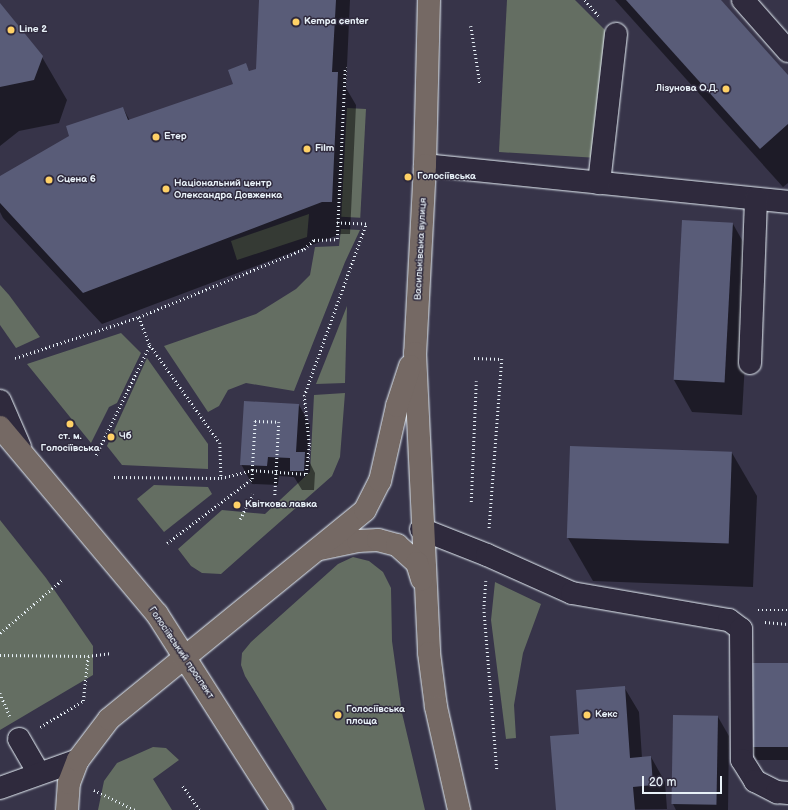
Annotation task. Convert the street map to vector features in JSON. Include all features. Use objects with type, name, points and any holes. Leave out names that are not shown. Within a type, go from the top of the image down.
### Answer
[{"type":"main road","name":"Васильківська вулиця","points":[[414,353],[425,165],[429,0]]},
{"type":"main road","points":[[414,353],[422,529],[436,707],[459,810]]},
{"type":"main road","points":[[66,810],[69,783],[78,760],[109,719],[365,510],[380,481],[398,406],[414,353]]},
{"type":"main road","name":"Голосіївський проспект","points":[[0,427],[21,450],[157,614],[282,810]]},
{"type":"main road","points":[[317,550],[358,541],[378,540],[397,545],[417,563],[426,591]]},
{"type":"street","points":[[743,0],[788,51]]},
{"type":"street","points":[[599,183],[616,34]]},
{"type":"street","points":[[425,165],[788,202]]},
{"type":"street","points":[[750,364],[756,199]]},
{"type":"street","name":"Голосіївський проспект","points":[[0,401],[21,450]]},
{"type":"street","points":[[422,529],[487,555],[572,594],[729,620],[741,629],[742,760],[755,781],[776,792],[788,793]]},
{"type":"street","points":[[19,739],[39,773]]},
{"type":"street","points":[[0,788],[78,760]]},
{"type":"path","points":[[471,26],[480,83]]},
{"type":"path","points":[[15,358],[139,317],[304,249],[314,240],[337,239],[345,67]]},
{"type":"path","points":[[114,477],[221,478],[252,470],[297,472],[306,474],[309,444],[304,396],[366,224],[337,223]]},
{"type":"path","points":[[139,317],[150,345],[220,443],[221,478]]},
{"type":"path","points":[[96,455],[150,345]]},
{"type":"path","points":[[471,502],[476,381]]},
{"type":"path","points":[[167,543],[252,479],[255,421],[279,422],[275,472],[275,495]]},
{"type":"path","points":[[240,519],[254,494]]},
{"type":"path","points":[[0,634],[62,580]]},
{"type":"path","points":[[762,622],[788,624]]},
{"type":"path","points":[[0,655],[88,656],[112,653]]},
{"type":"path","points":[[19,739],[83,701],[88,656]]},
{"type":"path","points":[[183,786],[200,810]]},
{"type":"path","points":[[93,790],[135,810]]},
{"type":"green space","points":[[507,0],[575,0],[610,35],[598,158],[499,152]]},
{"type":"green space","points":[[347,108],[366,109],[360,218],[341,217]]},
{"type":"green space","points":[[309,214],[307,237],[237,260],[231,241]]},
{"type":"green space","points":[[341,229],[360,230],[345,262],[294,391],[246,383],[228,390],[219,406],[208,412],[164,346],[256,314],[296,289],[310,275],[315,247],[339,246]]},
{"type":"green space","points":[[0,285],[40,337],[16,348],[0,325]]},
{"type":"green space","points":[[347,306],[345,383],[316,384]]},
{"type":"green space","points":[[121,333],[141,353],[117,403],[109,407],[91,443],[27,364]]},
{"type":"green space","points":[[147,358],[208,444],[208,469],[122,465],[107,446]]},
{"type":"green space","points":[[345,393],[340,457],[332,476],[221,574],[202,573],[191,566],[178,549],[222,510],[265,514],[310,472],[314,395]]},
{"type":"green space","points":[[154,485],[208,487],[212,494],[164,532],[137,499]]},
{"type":"green space","points":[[0,520],[46,578],[93,646],[93,675],[0,730]]},
{"type":"green space","points":[[353,557],[369,561],[383,572],[391,588],[392,641],[402,713],[425,810],[327,810],[245,676],[241,665],[242,653],[251,642],[338,564]]},
{"type":"green space","points":[[495,582],[541,604],[523,653],[514,705],[516,738],[506,739],[491,620]]},
{"type":"green space","points":[[153,747],[166,748],[179,760],[153,779],[172,810],[98,810],[104,781],[117,763]]},
{"type":"building","name":"Національний центр Олександра Довженка","points":[[259,0],[336,0],[332,72],[338,72],[332,202],[322,202],[83,293],[0,203],[0,176],[69,136],[66,126],[123,107],[128,120],[233,84],[228,70],[246,63],[249,71],[256,69]]},
{"type":"building","points":[[626,0],[721,0],[788,75],[788,124],[760,149]]},
{"type":"building","name":"Line 2","points":[[0,3],[43,56],[34,80],[0,87]]},
{"type":"building","points":[[682,220],[733,223],[725,382],[674,380]]},
{"type":"building","points":[[244,401],[299,404],[296,452],[305,452],[304,471],[290,471],[290,458],[268,457],[267,466],[240,465]]},
{"type":"building","points":[[570,446],[732,452],[729,544],[567,538]]},
{"type":"building","points":[[749,663],[788,663],[788,747],[749,747]]},
{"type":"building","points":[[625,686],[630,758],[651,756],[653,785],[633,787],[635,810],[556,810],[550,736],[579,734],[576,690]]},
{"type":"building","points":[[673,715],[718,716],[716,805],[671,804]]},
{"type":"place","name":"Kempa center","points":[[296,22]]},
{"type":"place","name":"Line 2","points":[[11,30]]},
{"type":"place","name":"Лізунова О.Д.","points":[[726,89]]},
{"type":"place","name":"Етер","points":[[156,137]]},
{"type":"place","name":"Film","points":[[307,149]]},
{"type":"place","name":"Голосіївська","points":[[408,177]]},
{"type":"place","name":"Сцена 6","points":[[49,180]]},
{"type":"place","name":"Національний центр Олександра Довженка","points":[[166,189]]},
{"type":"place","name":"ст. м. Голосіївська","points":[[70,424]]},
{"type":"place","name":"Чб","points":[[111,437]]},
{"type":"place","name":"Квіткова лавка","points":[[237,505]]},
{"type":"place","name":"Голосіївська площа","points":[[338,715]]},
{"type":"place","name":"Кекс","points":[[587,715]]}]
